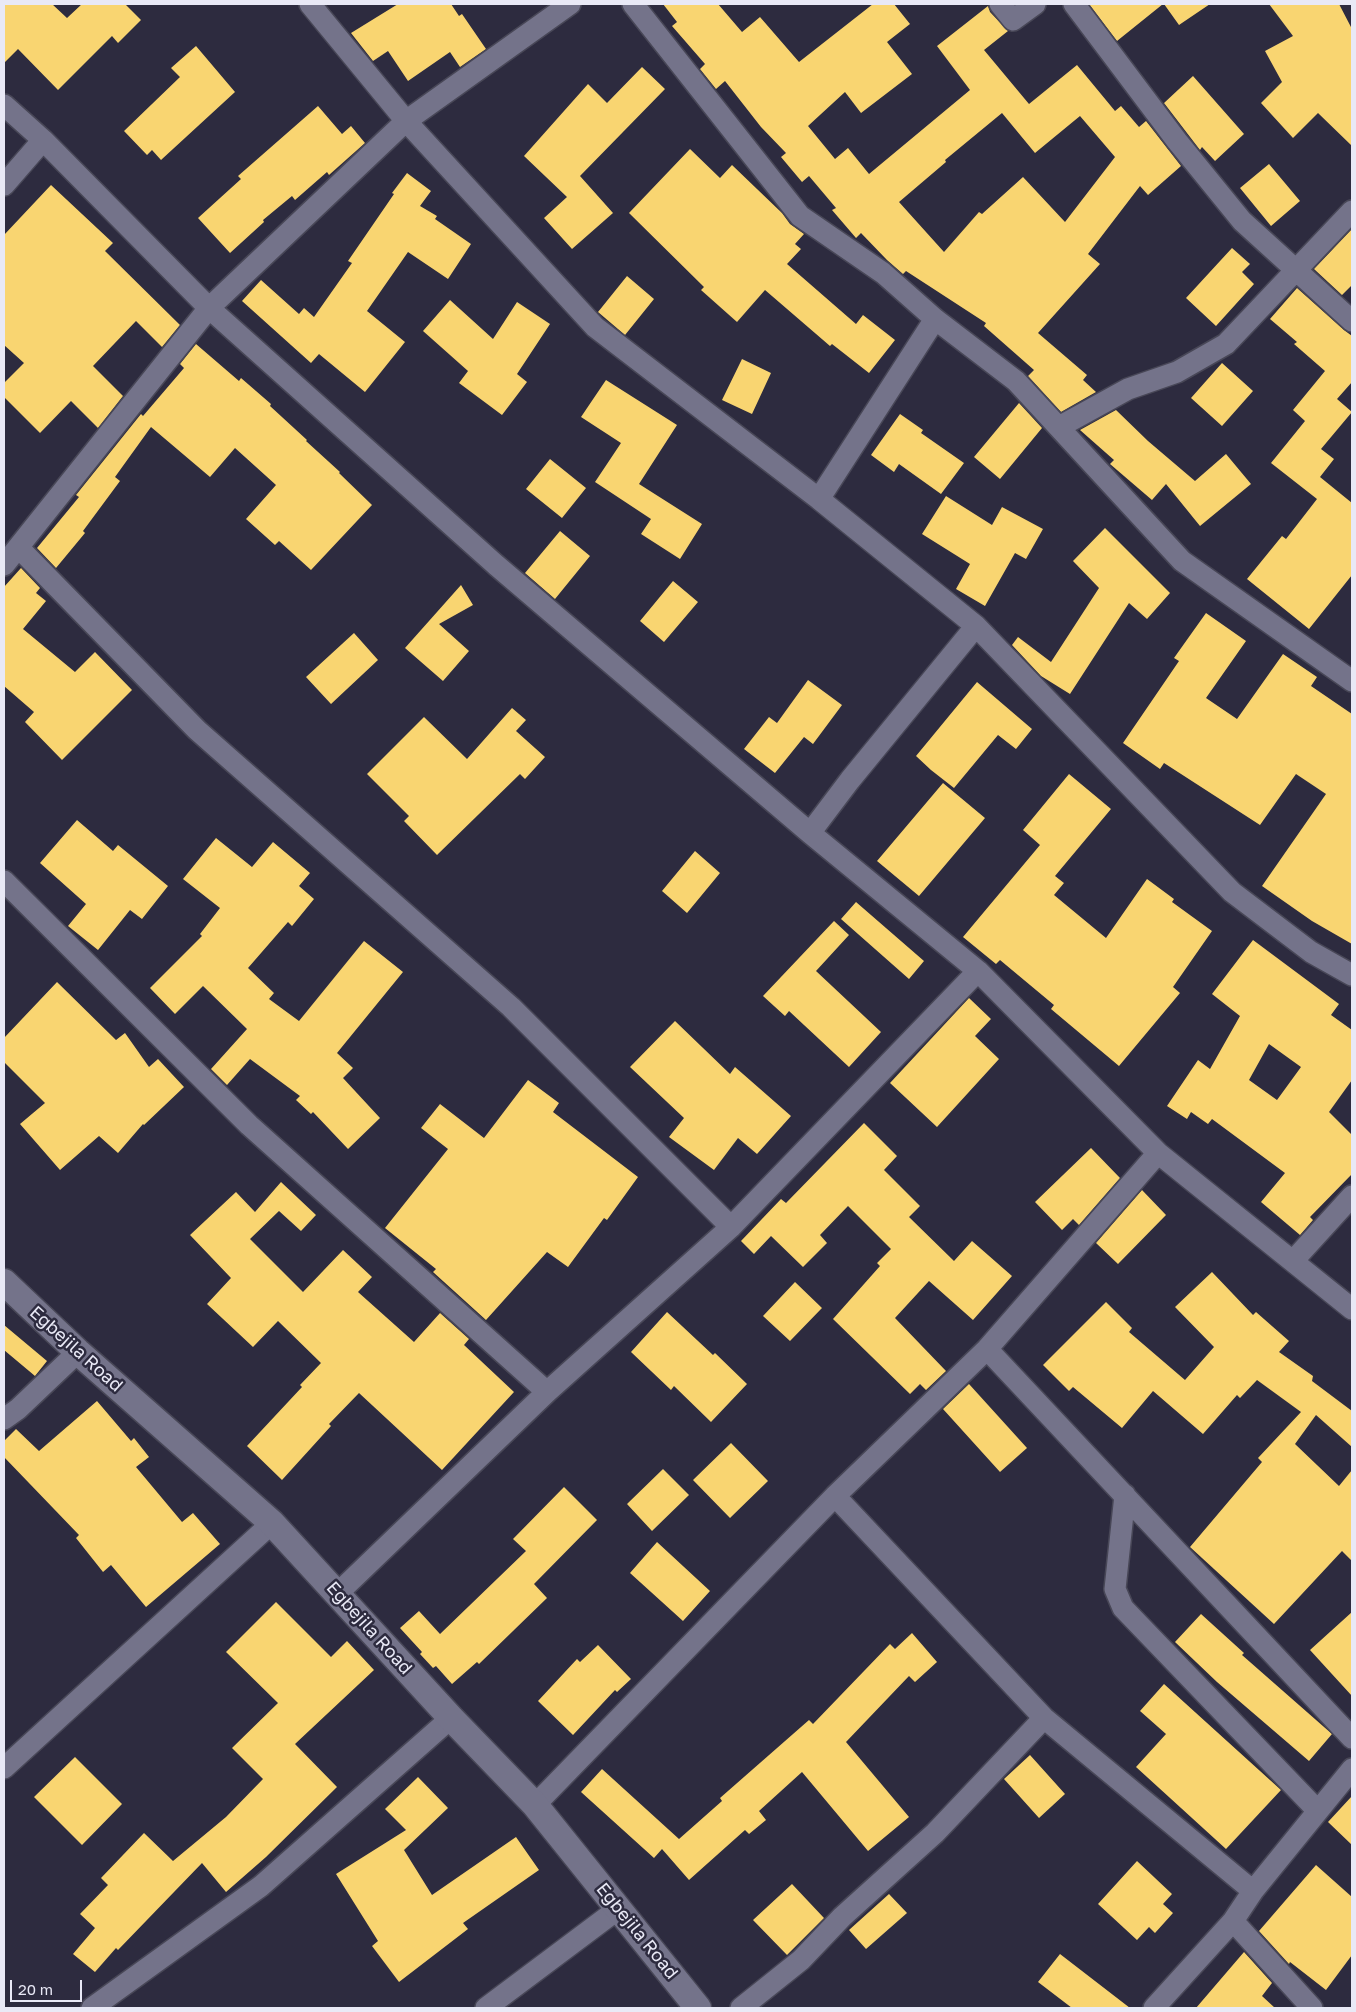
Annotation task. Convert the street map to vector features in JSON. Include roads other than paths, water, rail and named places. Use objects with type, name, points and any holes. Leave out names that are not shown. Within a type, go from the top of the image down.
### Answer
[{"type":"street","points":[[310,4],[406,121],[595,327],[819,499],[976,626],[1232,892],[1311,952],[1352,975]]},
{"type":"street","points":[[4,565],[209,308],[406,121],[570,4]]},
{"type":"street","points":[[633,4],[800,216],[883,273],[935,319],[1016,381],[1182,561],[1352,681]]},
{"type":"street","points":[[1000,4],[1013,20],[1035,4]]},
{"type":"street","points":[[1074,4],[1177,141],[1242,221],[1352,321]]},
{"type":"street","points":[[4,105],[43,140],[209,308],[496,565],[810,833],[978,971],[1158,1153],[1352,1309]]},
{"type":"street","points":[[4,185],[43,140]]},
{"type":"street","points":[[1059,427],[1128,389],[1177,372],[1226,344],[1352,211]]},
{"type":"street","points":[[819,499],[935,319]]},
{"type":"street","points":[[19,548],[197,730],[511,1007],[731,1227]]},
{"type":"street","points":[[810,833],[850,780],[976,626]]},
{"type":"street","points":[[4,881],[249,1125],[547,1392]]},
{"type":"street","points":[[338,1593],[547,1392],[731,1227],[978,971]]},
{"type":"street","points":[[535,1805],[835,1496],[987,1349],[1158,1153]]},
{"type":"street","points":[[1293,1261],[1352,1196]]},
{"type":"street","name":"Egbejila Road","points":[[4,1282],[78,1352],[272,1523],[451,1718],[535,1805],[698,2008]]},
{"type":"street","points":[[987,1349],[1352,1738]]},
{"type":"street","points":[[4,1420],[78,1352]]},
{"type":"street","points":[[1125,1495],[1115,1589],[1123,1608],[1317,1810]]},
{"type":"street","points":[[835,1496],[1044,1718],[1252,1891]]},
{"type":"street","points":[[4,1768],[272,1523]]},
{"type":"street","points":[[92,2008],[261,1886],[451,1718]]},
{"type":"street","points":[[741,2008],[801,1960],[842,1917],[935,1833],[1044,1718]]},
{"type":"street","points":[[1154,2008],[1233,1921],[1252,1891],[1352,1769]]},
{"type":"street","points":[[486,2008],[618,1909]]},
{"type":"street","points":[[1233,1921],[1312,2008]]}]
